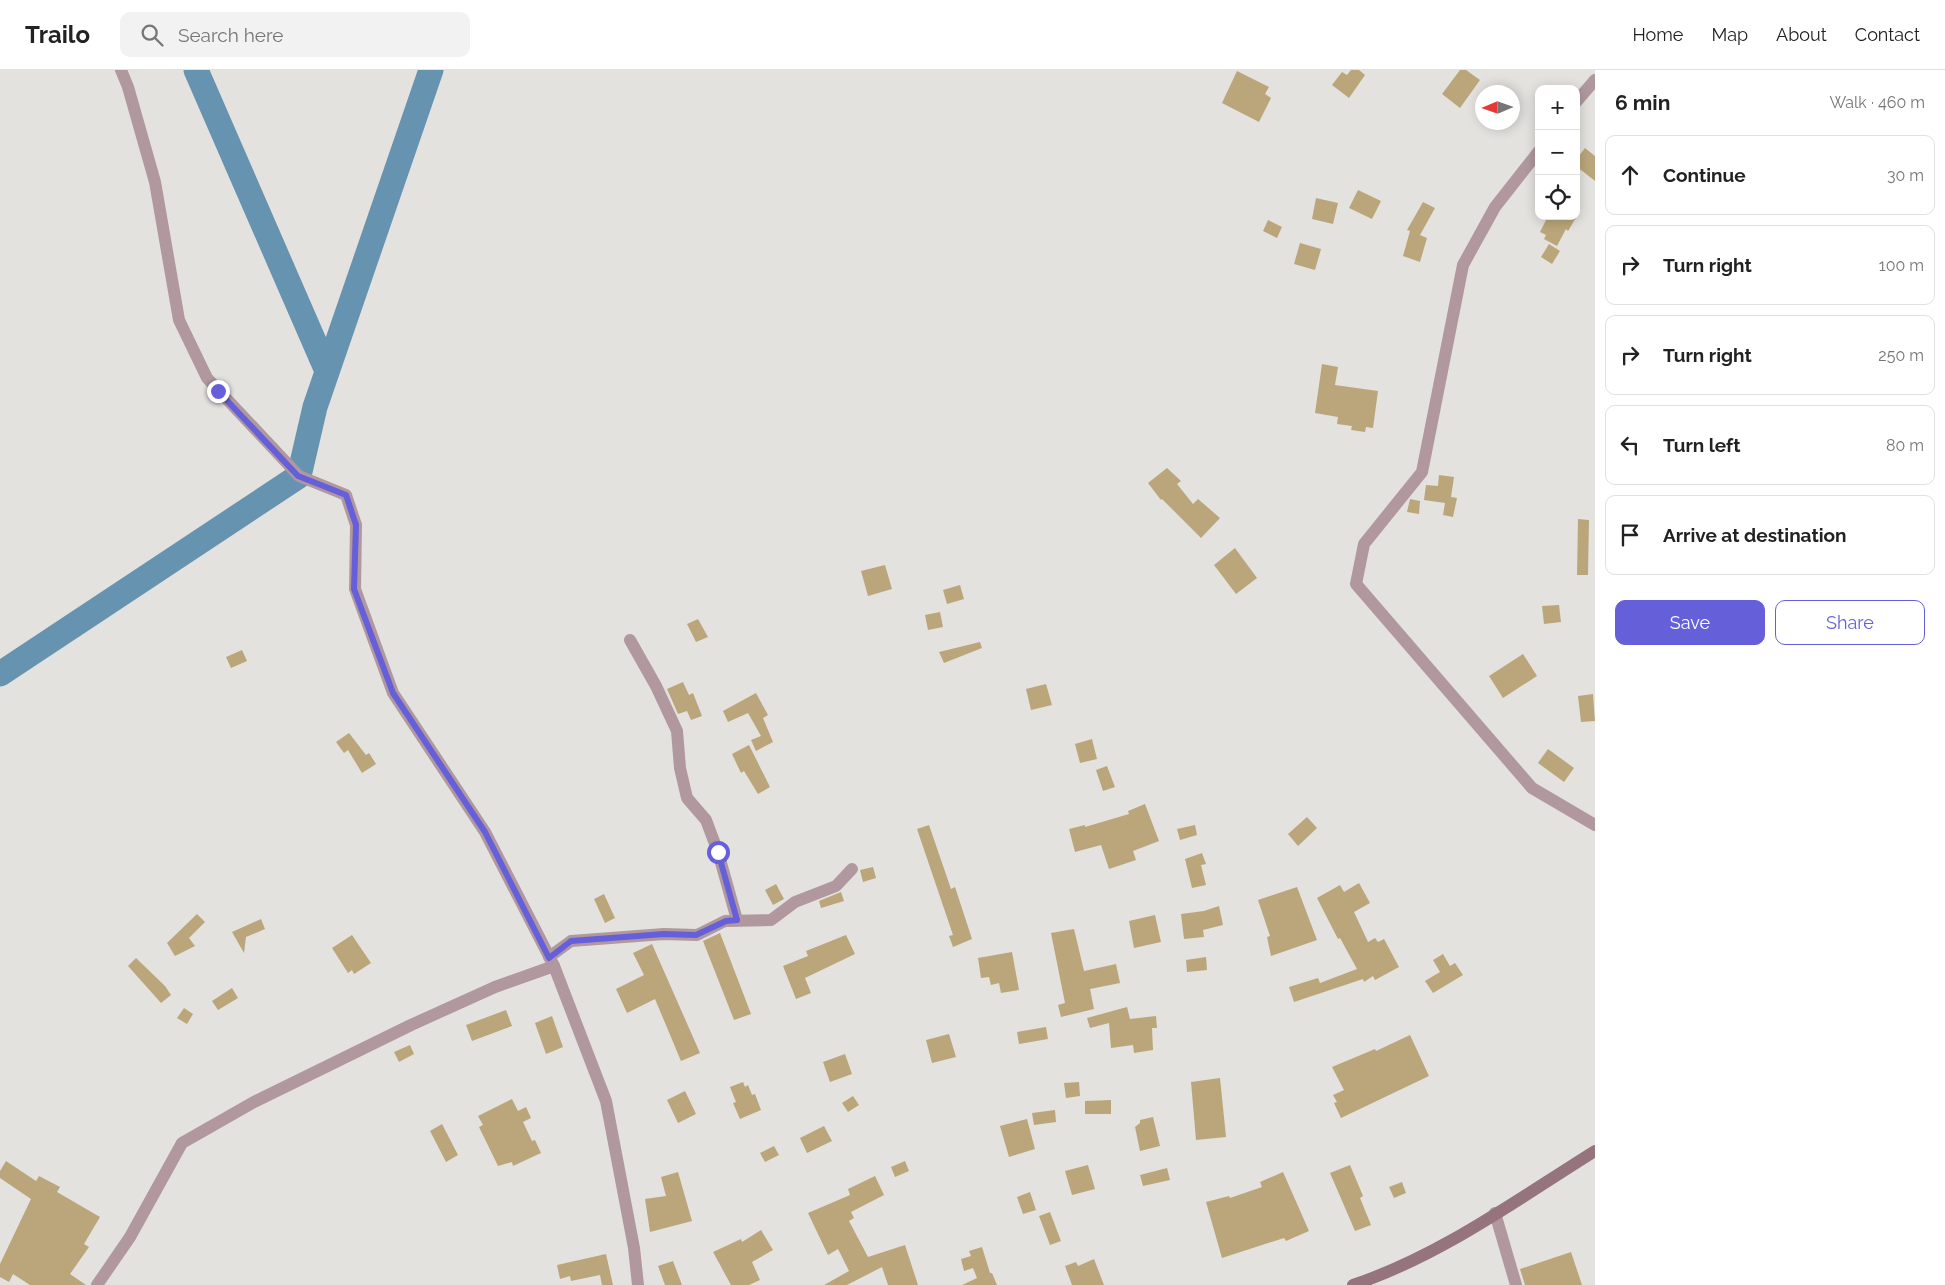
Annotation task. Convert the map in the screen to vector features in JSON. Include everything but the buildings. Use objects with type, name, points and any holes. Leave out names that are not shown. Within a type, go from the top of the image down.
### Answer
[{"type":"main road","points":[[1353,1285],[1404,1263],[1461,1234],[1595,1152]]},
{"type":"street","points":[[121,70],[128,87],[155,182],[179,320],[206,378],[298,476],[346,495],[356,525],[354,589],[393,693],[485,832],[551,962],[606,1101],[634,1248],[638,1285]]},
{"type":"street","points":[[1580,97],[1595,80]]},
{"type":"street","points":[[1535,155],[1495,207],[1463,265],[1422,472],[1364,544],[1356,584],[1532,788],[1595,825]]},
{"type":"street","points":[[630,640],[656,686],[677,731],[680,768],[687,798],[706,820],[718,852],[737,920]]},
{"type":"street","points":[[97,1285],[130,1237],[182,1143],[254,1102],[410,1025],[551,962],[571,941],[664,934],[696,935],[726,921],[770,920],[796,902],[836,886],[852,869]]},
{"type":"street","points":[[1495,1213],[1516,1285]]},
{"type":"waterway","points":[[196,70],[327,371]]},
{"type":"waterway","points":[[0,674],[299,476],[315,407],[431,70]]},
{"type":"route","points":[[218,391],[298,476],[346,495],[356,525],[354,589],[393,693],[485,832],[549,958],[571,941],[664,934],[696,935],[726,921],[737,920],[727,890],[718,852]]}]
